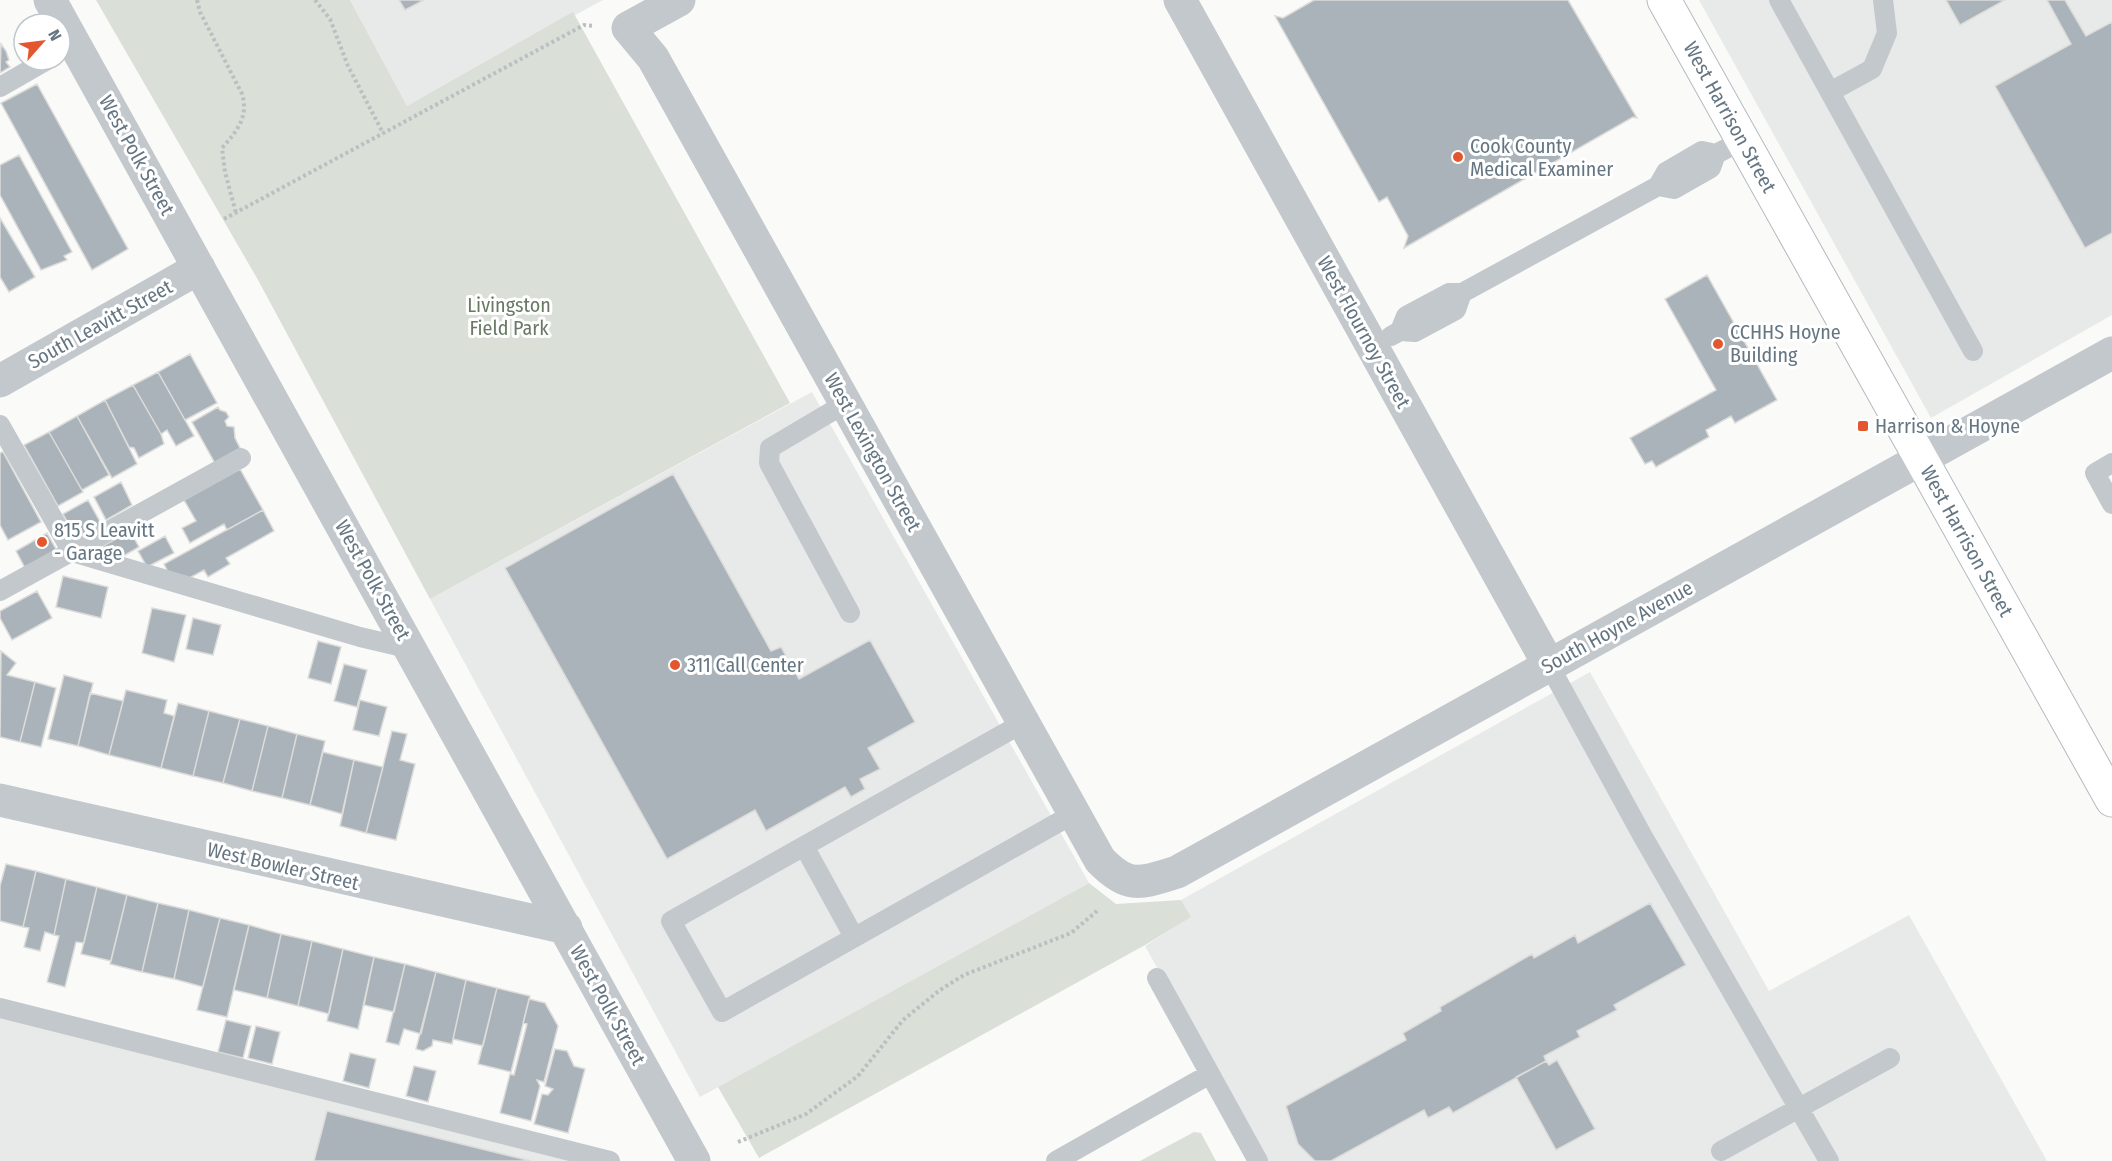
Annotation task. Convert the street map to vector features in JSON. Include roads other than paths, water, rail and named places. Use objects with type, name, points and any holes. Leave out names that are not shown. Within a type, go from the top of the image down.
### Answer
[{"type":"street","name":"West Lexington Street","points":[[679,0],[628,28],[653,58],[1100,860],[1117,877]]},
{"type":"street","name":"West Flournoy Street","points":[[1180,0],[1386,338],[1549,665]]},
{"type":"street","name":"West Harrison Street","points":[[1664,0],[1729,147],[1921,459],[2112,800]]},
{"type":"street","name":"West Polk Street","points":[[72,69],[199,268],[694,1161]]},
{"type":"street","name":"South Leavitt Street","points":[[0,381],[199,268]]},
{"type":"street","name":"South Hoyne Avenue","points":[[1117,877],[1143,882],[1177,872],[2112,353]]},
{"type":"street","name":"West Bowler Street","points":[[0,800],[566,928]]},
{"type":"lane","points":[[1779,0],[1973,351]]},
{"type":"lane","points":[[1830,92],[1872,69],[1887,33],[1883,0]]},
{"type":"lane","points":[[0,87],[26,72]]},
{"type":"lane","points":[[1386,338],[1406,316],[1449,293],[1462,293],[1658,186],[1666,172],[1702,151],[1729,147]]},
{"type":"lane","points":[[846,404],[770,448],[769,463],[850,613]]},
{"type":"lane","points":[[0,425],[72,552],[360,637],[411,649]]},
{"type":"lane","points":[[0,591],[241,458]]},
{"type":"lane","points":[[2112,463],[2095,473],[2112,504]]},
{"type":"lane","points":[[1549,665],[1642,835],[1829,1161]]},
{"type":"lane","points":[[1023,723],[671,921],[722,1012],[1075,813]]},
{"type":"lane","points":[[804,846],[854,937]]},
{"type":"lane","points":[[1157,978],[1258,1161]]},
{"type":"lane","points":[[0,1008],[610,1161]]},
{"type":"lane","points":[[1721,1151],[1890,1058]]},
{"type":"lane","points":[[1056,1161],[1210,1074]]},
{"type":"place","name":"Cook County Medical Examiner","points":[[1458,157]]},
{"type":"place","name":"CCHHS Hoyne Building","points":[[1718,344]]},
{"type":"place","name":"Harrison & Hoyne","points":[[1863,426]]},
{"type":"place","name":"815 S Leavitt - Garage","points":[[42,542]]},
{"type":"place","name":"311 Call Center","points":[[675,665]]},
{"type":"park label","name":"Livingston Field Park","points":[[509,316]]}]
